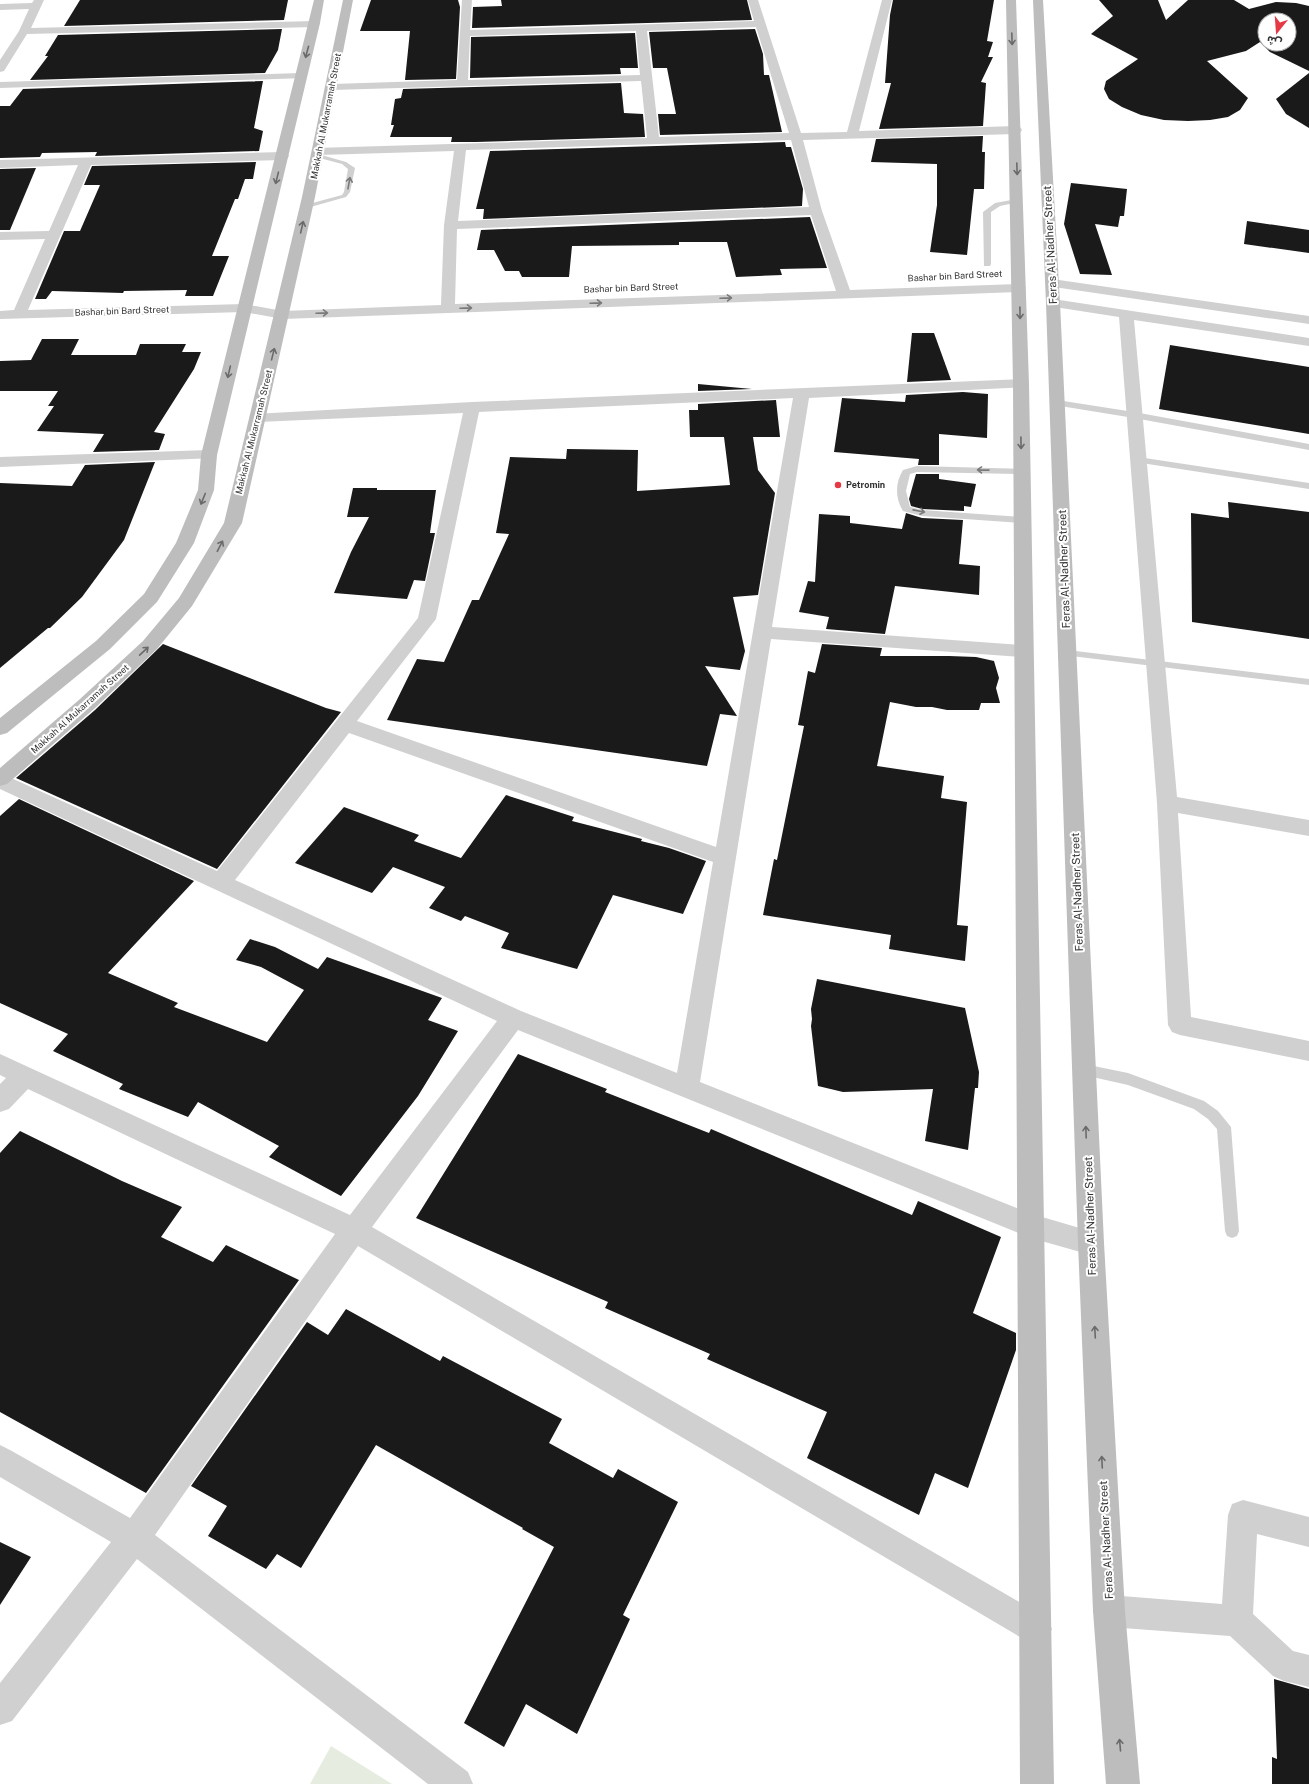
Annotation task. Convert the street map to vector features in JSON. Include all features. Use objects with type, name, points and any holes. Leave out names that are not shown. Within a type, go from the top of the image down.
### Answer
[{"type":"street","points":[[0,728],[103,645],[150,598],[185,543],[206,490],[209,455],[315,24],[319,0]]},
{"type":"street","name":"Makkah Al Mukarramah Street","points":[[0,780],[87,704],[150,645],[186,602],[217,552],[232,523],[283,315],[294,299],[307,206],[319,154],[348,0]]},
{"type":"street","points":[[462,83],[467,0]]},
{"type":"street","points":[[753,0],[796,137],[816,211],[842,287]]},
{"type":"street","points":[[852,135],[887,0]]},
{"type":"street","points":[[1011,0],[1017,201],[1001,275],[1021,384],[1037,1784]]},
{"type":"street","name":"Feras Al-Nadher Street","points":[[1038,0],[1053,293],[1091,1243],[1109,1611],[1123,1784]]},
{"type":"street","points":[[0,7],[38,3]]},
{"type":"street","points":[[0,69],[24,31],[38,3]]},
{"type":"street","points":[[24,31],[315,24]]},
{"type":"street","points":[[464,33],[761,24]]},
{"type":"street","points":[[641,28],[653,141]]},
{"type":"street","points":[[0,86],[301,76]]},
{"type":"street","points":[[332,86],[646,78]]},
{"type":"street","points":[[319,154],[460,147],[1016,130]]},
{"type":"street","points":[[448,309],[451,225],[460,147]]},
{"type":"street","points":[[0,164],[283,156]]},
{"type":"street","points":[[19,314],[86,162]]},
{"type":"street","points":[[451,225],[816,211]]},
{"type":"street","points":[[0,236],[54,234]]},
{"type":"street","name":"Bashar bin Bard Street","points":[[244,308],[283,315],[448,309],[842,287],[1001,275]]},
{"type":"street","name":"Bashar bin Bard Street","points":[[824,282],[842,287],[855,280]]},
{"type":"street","points":[[1053,293],[1126,314],[1309,342]]},
{"type":"street","points":[[1053,293],[1309,320]]},
{"type":"street","points":[[433,295],[464,294]]},
{"type":"street","name":"Bashar bin Bard Street","points":[[0,315],[244,308],[294,299]]},
{"type":"street","points":[[1126,314],[1166,803],[1180,1025],[1309,1051]]},
{"type":"street","points":[[258,416],[1021,384]]},
{"type":"street","points":[[687,1087],[802,393]]},
{"type":"street","points":[[221,882],[427,618],[472,407]]},
{"type":"street","points":[[0,462],[209,455]]},
{"type":"street","points":[[762,632],[1023,651]]},
{"type":"street","points":[[344,724],[725,858]]},
{"type":"street","points":[[0,780],[513,1018],[1031,1226],[1091,1243]]},
{"type":"street","points":[[1166,803],[1309,828]]},
{"type":"street","points":[[0,1709],[134,1538],[354,1230],[513,1018]]},
{"type":"street","points":[[0,1064],[354,1230],[1036,1629]]},
{"type":"street","points":[[0,1101],[24,1076]]},
{"type":"street","points":[[0,1460],[134,1538],[456,1784]]},
{"type":"street","points":[[1237,1621],[1243,1515],[1309,1532]]},
{"type":"street","points":[[1109,1611],[1237,1621],[1284,1665],[1309,1671]]},
{"type":"lane","points":[[307,206],[340,198],[347,192],[352,168],[344,163],[319,154]]},
{"type":"lane","points":[[1001,275],[987,212],[991,207],[998,204],[1017,201]]},
{"type":"lane","points":[[1057,403],[1134,415],[1309,447]]},
{"type":"lane","points":[[1138,460],[1309,486]]},
{"type":"lane","points":[[1022,471],[917,469],[906,472],[902,480],[902,502],[906,509],[922,512],[1022,520]]},
{"type":"lane","points":[[1067,653],[1309,682]]},
{"type":"lane","points":[[1084,1070],[1128,1079],[1199,1105],[1213,1115],[1224,1128],[1232,1231]]},
{"type":"shaded area","points":[[331,1746],[392,1784],[310,1784]]},
{"type":"building","points":[[80,0],[288,0],[284,20],[64,26]]},
{"type":"building","points":[[371,0],[458,0],[460,7],[456,79],[405,80],[410,31],[360,31]]},
{"type":"building","points":[[501,0],[747,0],[752,20],[472,28],[473,7],[502,6]]},
{"type":"building","points":[[893,0],[994,0],[987,41],[993,42],[988,57],[993,57],[981,82],[986,83],[983,126],[879,129],[891,83],[885,83],[890,15]]},
{"type":"building","points":[[1099,0],[1158,0],[1166,20],[1188,0],[1234,0],[1249,9],[1276,2],[1296,3],[1309,6],[1309,71],[1270,52],[1297,52],[1297,12],[1257,12],[1257,44],[1246,51],[1207,61],[1248,98],[1240,110],[1228,117],[1210,120],[1164,120],[1141,115],[1122,107],[1109,99],[1104,89],[1106,81],[1138,59],[1091,34],[1113,16]]},
{"type":"building","points":[[282,29],[278,50],[265,73],[30,80],[48,56],[45,56],[58,35]]},
{"type":"building","points":[[755,29],[763,54],[764,75],[769,75],[782,132],[660,135],[658,114],[676,114],[667,68],[653,68],[649,32]]},
{"type":"building","points":[[635,33],[638,68],[620,68],[621,74],[470,78],[471,37]]},
{"type":"building","points":[[1309,73],[1309,128],[1286,114],[1276,99]]},
{"type":"building","points":[[263,81],[254,128],[263,131],[259,151],[95,156],[97,152],[42,153],[40,157],[0,158],[0,106],[10,106],[23,89]]},
{"type":"building","points":[[621,83],[624,113],[643,114],[645,137],[451,142],[452,137],[390,137],[394,125],[391,125],[395,99],[401,98],[403,89]]},
{"type":"building","points":[[983,136],[982,152],[985,152],[984,189],[974,189],[967,255],[930,252],[937,205],[937,164],[871,162],[876,139]]},
{"type":"building","points":[[785,142],[786,147],[791,147],[803,189],[802,206],[483,219],[484,209],[476,209],[490,151]]},
{"type":"building","points":[[256,162],[253,179],[245,179],[238,199],[235,199],[212,256],[229,256],[213,296],[185,296],[187,290],[124,291],[123,293],[52,291],[46,299],[35,299],[64,231],[80,231],[100,185],[84,185],[92,166]]},
{"type":"building","points":[[36,168],[10,230],[0,230],[0,169]]},
{"type":"building","points":[[1071,183],[1127,189],[1124,216],[1120,216],[1118,227],[1095,224],[1112,275],[1080,274],[1064,224]]},
{"type":"building","points":[[810,217],[827,268],[780,269],[782,275],[736,277],[727,242],[679,242],[679,245],[572,246],[569,277],[522,277],[519,271],[505,271],[494,250],[477,250],[481,230]]},
{"type":"building","points":[[1247,221],[1309,230],[1309,253],[1244,244]]},
{"type":"building","points":[[912,333],[934,333],[951,380],[907,382]]},
{"type":"building","points":[[42,339],[79,339],[71,355],[136,355],[140,344],[186,344],[182,352],[201,352],[194,369],[154,432],[165,434],[159,450],[93,452],[104,434],[37,431],[54,406],[48,406],[58,391],[0,391],[0,361],[31,360]]},
{"type":"building","points":[[1170,345],[1309,367],[1309,434],[1159,409]]},
{"type":"building","points":[[698,384],[752,389],[698,391]]},
{"type":"building","points":[[963,392],[988,394],[987,438],[939,434],[939,465],[918,465],[919,459],[834,452],[842,398],[905,402],[906,395]]},
{"type":"building","points":[[776,400],[780,437],[753,437],[758,470],[775,493],[758,595],[733,597],[745,651],[740,670],[705,666],[737,716],[720,714],[707,766],[387,720],[417,659],[444,662],[472,600],[479,600],[509,534],[496,533],[510,457],[566,459],[567,449],[638,450],[637,491],[730,485],[724,437],[690,437],[689,410],[698,410],[698,404]]},
{"type":"building","points":[[155,462],[124,540],[82,597],[50,628],[48,628],[0,668],[0,483],[72,486],[85,465]]},
{"type":"building","points":[[916,474],[939,474],[939,479],[976,484],[971,507],[964,506],[964,511],[922,509],[911,506],[909,499]]},
{"type":"building","points":[[353,488],[377,488],[377,490],[436,490],[430,533],[435,533],[425,581],[414,580],[407,599],[334,593],[351,552],[369,517],[347,517]]},
{"type":"building","points":[[1228,502],[1309,512],[1309,639],[1192,622],[1191,513],[1229,518]]},
{"type":"building","points":[[906,513],[922,518],[963,520],[959,564],[980,566],[979,595],[895,586],[885,634],[826,629],[829,617],[799,612],[808,581],[815,582],[819,514],[850,516],[850,523],[902,529]]},
{"type":"building","points":[[163,644],[326,708],[341,712],[217,869],[16,778],[95,710]]},
{"type":"building","points":[[822,644],[882,648],[880,656],[976,657],[994,661],[999,678],[996,688],[1000,703],[981,703],[979,710],[947,710],[932,707],[916,707],[890,702],[877,766],[944,776],[941,798],[967,802],[957,925],[968,926],[965,961],[889,949],[891,935],[763,915],[774,859],[777,860],[804,726],[798,725],[808,671],[815,673]]},
{"type":"building","points":[[506,795],[574,817],[572,821],[642,839],[641,841],[669,848],[706,861],[683,914],[613,895],[577,969],[501,948],[509,933],[465,916],[461,921],[429,908],[445,887],[393,867],[372,893],[295,863],[344,807],[419,835],[414,841],[461,858]]},
{"type":"building","points":[[19,799],[194,881],[108,973],[178,1003],[174,1007],[267,1042],[304,990],[261,967],[236,960],[250,939],[275,947],[318,969],[327,957],[442,998],[428,1020],[458,1031],[418,1096],[341,1196],[269,1157],[279,1146],[198,1102],[188,1117],[119,1089],[123,1084],[53,1051],[68,1034],[0,1003],[0,816]]},
{"type":"building","points":[[817,979],[965,1008],[979,1072],[978,1088],[975,1088],[968,1150],[925,1141],[933,1089],[843,1092],[818,1086],[811,1026],[811,1009]]},
{"type":"building","points":[[518,1054],[607,1089],[605,1092],[709,1133],[711,1129],[912,1215],[918,1201],[1001,1237],[973,1313],[1016,1333],[1016,1350],[968,1488],[935,1473],[919,1515],[807,1458],[827,1412],[707,1359],[710,1354],[605,1308],[608,1302],[416,1218]]},
{"type":"building","points":[[20,1131],[122,1181],[182,1207],[161,1237],[213,1262],[226,1245],[299,1280],[146,1493],[0,1412],[0,1153]]},
{"type":"building","points":[[346,1309],[440,1361],[443,1356],[562,1419],[549,1443],[613,1478],[618,1469],[678,1502],[623,1615],[630,1619],[577,1734],[526,1704],[504,1747],[464,1723],[554,1547],[376,1445],[301,1568],[277,1554],[266,1569],[208,1536],[227,1506],[191,1486],[307,1322],[328,1335]]},
{"type":"building","points":[[0,1542],[31,1557],[0,1605]]},
{"type":"building","points":[[1274,1679],[1309,1689],[1309,1784],[1272,1784],[1272,1757],[1277,1759]]},
{"type":"place","name":"Petromin","points":[[838,485]]}]
